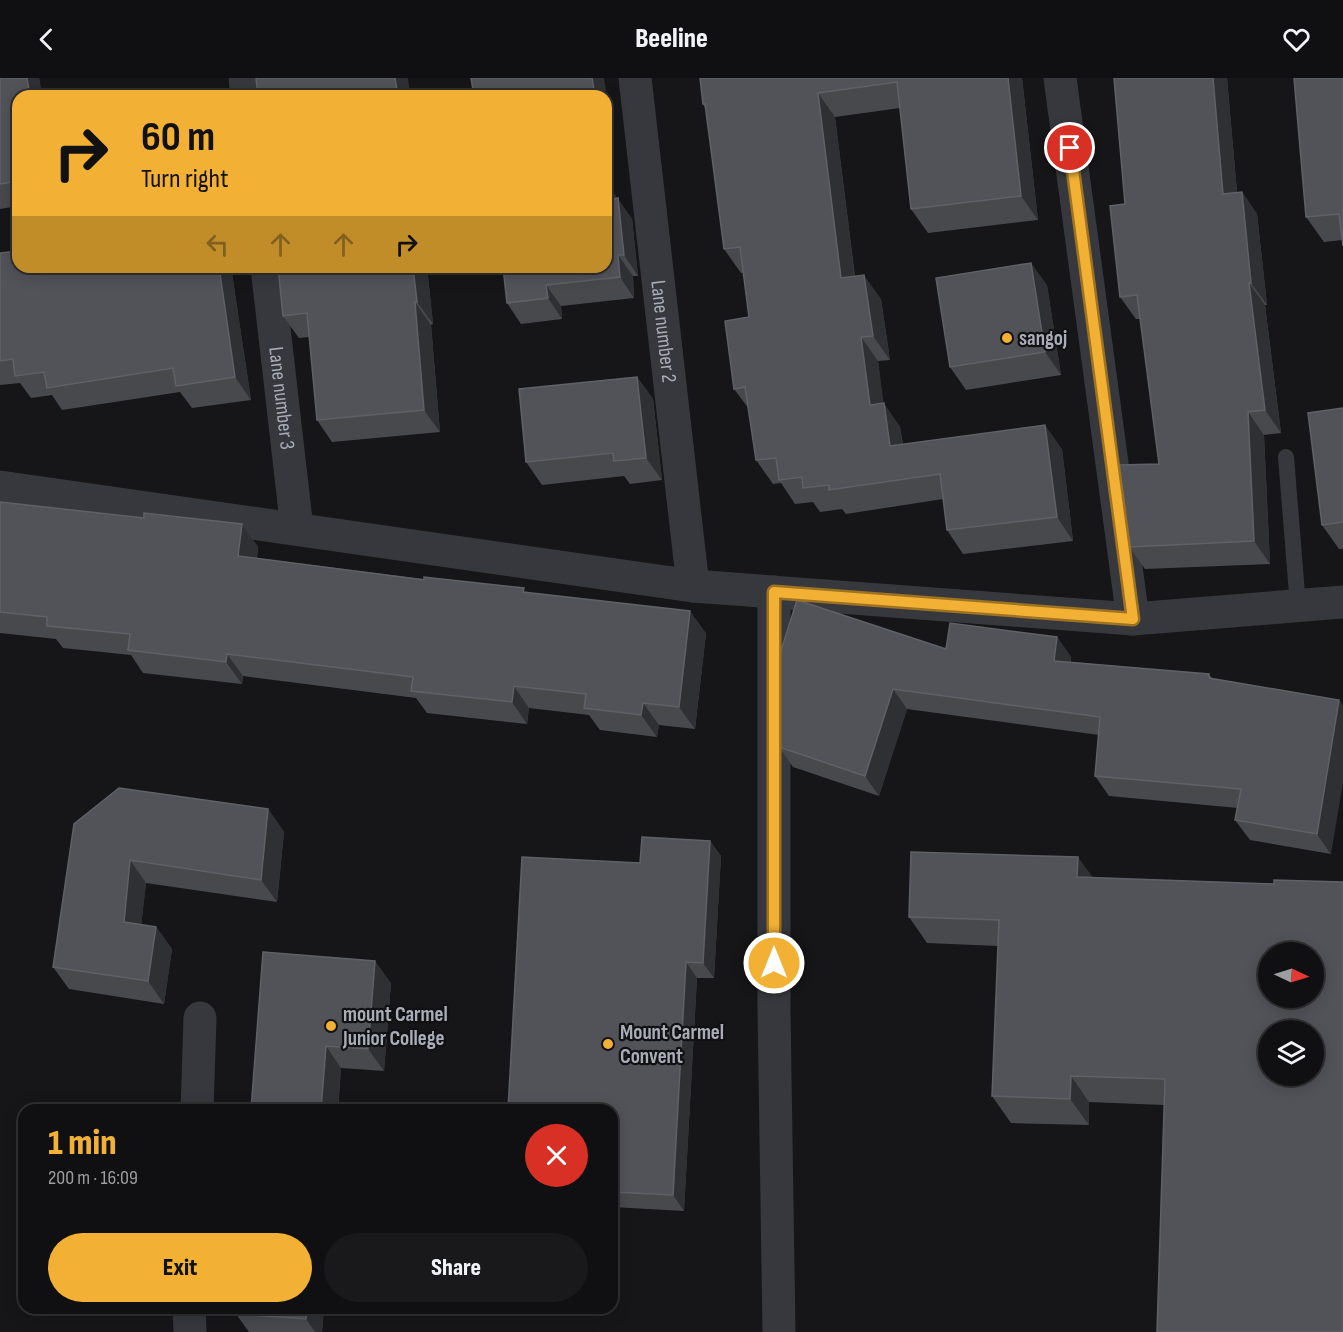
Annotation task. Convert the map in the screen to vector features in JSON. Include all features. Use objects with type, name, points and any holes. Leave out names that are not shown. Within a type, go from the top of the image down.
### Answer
[{"type":"street","name":"Lane number 2","points":[[635,78],[693,586]]},
{"type":"street","points":[[1060,78],[1133,619]]},
{"type":"street","name":"Lane number 3","points":[[268,273],[297,529]]},
{"type":"street","points":[[0,487],[693,586],[1133,619],[1343,602]]},
{"type":"street","points":[[774,592],[774,1010],[778,1332]]},
{"type":"street","points":[[196,1104],[200,1018]]},
{"type":"street","points":[[189,1314],[190,1332]]},
{"type":"lane","points":[[1286,457],[1298,606]]},
{"type":"building","points":[[0,78],[27,78],[29,90],[12,90],[12,182],[0,184]]},
{"type":"building","points":[[256,78],[395,78],[397,90],[257,90]]},
{"type":"building","points":[[471,78],[592,78],[594,90],[473,90]]},
{"type":"building","points":[[700,78],[1008,78],[1021,196],[911,209],[897,82],[818,93],[841,278],[864,275],[873,336],[861,337],[870,405],[884,403],[890,446],[1045,425],[1057,517],[947,530],[940,474],[829,490],[829,485],[803,488],[802,477],[779,480],[776,458],[756,460],[745,387],[734,389],[725,321],[749,317],[740,247],[724,249]]},
{"type":"building","points":[[1114,78],[1213,78],[1223,194],[1242,192],[1251,283],[1249,283],[1265,410],[1248,412],[1254,541],[1129,547],[1119,465],[1159,464],[1137,295],[1120,297],[1110,206],[1125,204]]},
{"type":"building","points":[[1294,78],[1343,78],[1343,246],[1339,214],[1306,217]]},
{"type":"building","points":[[618,198],[624,255],[618,255],[620,277],[546,285],[548,298],[507,303],[504,273],[612,273],[612,199]]},
{"type":"building","points":[[12,252],[12,273],[220,273],[235,377],[176,386],[173,368],[47,388],[44,372],[15,376],[13,359],[0,361],[0,253]]},
{"type":"building","name":"sangoj","points":[[1031,263],[1045,352],[950,367],[936,278]]},
{"type":"building","points":[[279,273],[414,273],[424,410],[317,420],[307,313],[283,316]]},
{"type":"building","points":[[637,377],[646,458],[614,461],[613,453],[526,462],[519,389]]},
{"type":"building","points":[[1343,408],[1343,522],[1322,525],[1308,413]]},
{"type":"building","points":[[0,502],[144,518],[144,513],[242,524],[238,556],[424,580],[424,577],[524,588],[523,592],[690,611],[679,707],[643,703],[641,715],[584,708],[586,694],[514,686],[512,702],[411,691],[413,677],[227,654],[226,662],[128,650],[130,634],[47,626],[47,617],[0,612]]},
{"type":"building","points":[[797,600],[946,649],[950,623],[1057,637],[1054,661],[1209,674],[1209,678],[1339,700],[1317,834],[1235,820],[1241,789],[1095,776],[1100,717],[893,689],[865,776],[779,747],[779,657]]},
{"type":"building","points":[[119,788],[268,809],[261,880],[130,860],[124,922],[156,927],[148,981],[53,967],[74,824]]},
{"type":"building","name":"Mount Carmel Convent","points":[[642,837],[710,841],[703,963],[686,962],[673,1195],[618,1192],[618,1104],[508,1104],[522,857],[640,863]]},
{"type":"building","points":[[911,852],[1078,857],[1077,877],[1274,884],[1274,880],[1343,882],[1343,1332],[1157,1332],[1165,1079],[1071,1076],[1070,1099],[992,1096],[999,920],[909,917]]},
{"type":"building","name":"mount Carmel Junior College","points":[[263,952],[375,961],[368,1049],[326,1046],[321,1104],[251,1104]]},
{"type":"building","points":[[236,1314],[306,1314],[306,1319]]},
{"type":"place","name":"sangoj","points":[[1007,338]]},
{"type":"place","name":"mount Carmel Junior College","points":[[331,1026]]},
{"type":"place","name":"Mount Carmel Convent","points":[[608,1044]]},
{"type":"route","points":[[774,963],[774,592],[1133,619],[1070,148]]}]
